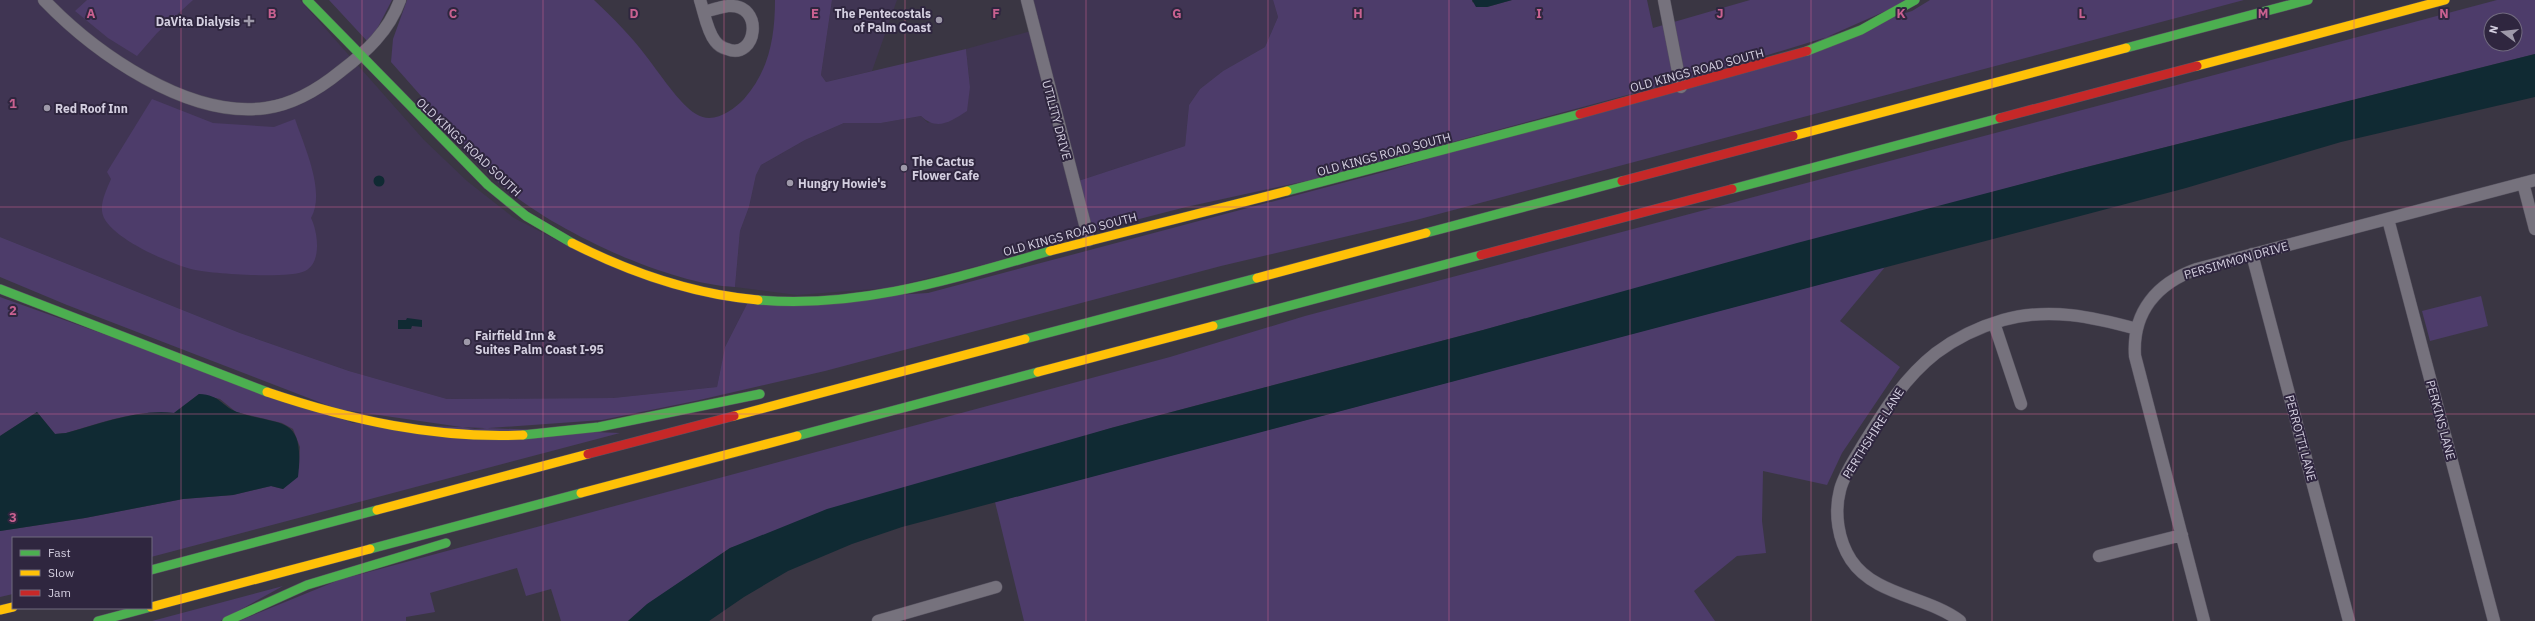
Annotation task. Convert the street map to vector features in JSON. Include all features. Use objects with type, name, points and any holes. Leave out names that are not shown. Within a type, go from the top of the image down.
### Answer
[{"type":"main road","name":"OLD KINGS ROAD SOUTH","points":[[307,0],[359,57],[483,181],[525,214],[568,241],[611,261],[694,291],[770,299],[822,300],[867,297],[950,280],[1089,240],[1297,189],[1776,62],[1815,49],[1876,24],[1915,0]]},
{"type":"main road","points":[[152,570],[2308,0]]},
{"type":"main road","points":[[152,607],[2445,0]]},
{"type":"main road","points":[[0,289],[289,400],[349,418],[410,430],[490,436],[556,433],[772,392]]},
{"type":"main road","points":[[816,384],[870,379]]},
{"type":"main road","points":[[774,452],[804,433]]},
{"type":"main road","points":[[227,621],[278,596],[319,581],[454,541]]},
{"type":"main road","points":[[0,610],[12,607]]},
{"type":"main road","points":[[98,621],[143,609]]},
{"type":"street","points":[[44,0],[80,34],[133,70],[179,93],[218,106],[266,108],[291,101],[328,81],[359,57],[385,29],[400,0]]},
{"type":"street","points":[[700,0],[704,12]]},
{"type":"street","name":"UTILITY DRIVE","points":[[1027,0],[1089,240]]},
{"type":"street","points":[[1664,0],[1681,87]]},
{"type":"street","name":"PERSIMMON DRIVE","points":[[2204,621],[2136,362],[2137,329],[2148,303],[2170,281],[2197,270],[2252,254],[2535,180]]},
{"type":"street","points":[[2523,183],[2535,229]]},
{"type":"street","name":"PERKINS LANE","points":[[2388,219],[2494,621]]},
{"type":"street","name":"PERROTTI LANE","points":[[2252,254],[2349,621]]},
{"type":"street","name":"PERTHSHIRE LANE","points":[[1960,621],[1933,605],[1882,586],[1863,574],[1850,559],[1842,543],[1837,517],[1840,489],[1850,468],[1887,407],[1906,381],[1948,345],[1994,323],[2024,316],[2060,314],[2091,317],[2137,329]]},
{"type":"street","points":[[1994,323],[2020,404]]},
{"type":"street","points":[[2099,556],[2182,535]]},
{"type":"street","points":[[878,621],[996,587]]},
{"type":"shaded area","points":[[0,0],[300,0],[424,140],[467,181],[514,218],[578,251],[747,304],[725,347],[717,387],[613,398],[447,399],[349,371],[240,333],[0,237]]},
{"type":"shaded area","points":[[87,0],[193,0],[157,33],[137,56],[108,38],[75,11]]},
{"type":"shaded area","points":[[329,0],[392,0],[377,29],[367,41]]},
{"type":"shaded area","points":[[407,0],[594,0],[634,41],[683,103],[696,114],[709,118],[722,115],[734,108],[753,88],[765,65],[769,53],[774,27],[775,0],[832,0],[821,75],[826,82],[966,49],[970,87],[967,111],[955,119],[938,124],[927,121],[921,116],[881,123],[844,123],[805,140],[761,165],[756,175],[749,207],[740,231],[735,287],[707,284],[644,265],[578,236],[548,219],[497,182],[484,165],[447,126],[391,62],[393,39]]},
{"type":"shaded area","points":[[832,0],[897,0],[872,71],[826,82],[821,75]]},
{"type":"shaded area","points":[[1023,0],[1273,0],[1278,17],[1265,47],[1223,71],[1200,89],[1189,105],[1185,146],[1069,184],[1081,234],[990,263],[888,288],[797,295],[735,287],[740,231],[749,207],[756,175],[761,165],[805,140],[844,123],[881,123],[921,116],[928,123],[970,87],[966,49],[1031,31]]},
{"type":"shaded area","points":[[1273,0],[1472,0],[1472,2],[1487,7],[1512,0],[1647,0],[1653,28],[1750,0],[1905,0],[1890,9],[1802,48],[1315,179],[1186,207],[1081,234],[1069,184],[1185,146],[1189,105],[1200,89],[1223,71],[1265,47],[1278,17]]},
{"type":"shaded area","points":[[1930,0],[2244,0],[1416,220],[1221,266],[825,371],[695,401],[602,420],[475,429],[337,409],[67,305],[0,277],[0,237],[240,333],[349,371],[447,399],[613,398],[717,387],[725,347],[747,304],[928,293],[1391,170],[1912,11]]},
{"type":"shaded area","points":[[2497,0],[2535,0],[2535,54],[2067,172],[1483,330],[1111,428],[730,548],[648,604],[628,621],[561,621],[551,589],[526,596],[517,568],[430,593],[435,612],[406,617],[406,621],[239,621],[339,580],[1170,357],[1305,316]]},
{"type":"shaded area","points":[[152,99],[213,123],[274,127],[295,119],[308,155],[315,182],[315,207],[311,218],[317,239],[317,247],[314,261],[310,267],[305,271],[283,275],[249,275],[200,271],[181,266],[154,255],[125,239],[114,230],[105,220],[102,211],[103,199],[111,179],[107,172]]},
{"type":"shaded area","points":[[1885,267],[1840,321],[1900,367],[1842,453],[1827,485],[1763,471],[1762,521],[1766,553],[1737,556],[1694,591],[1715,621],[1024,621],[995,502]]},
{"type":"shaded area","points":[[2481,296],[2488,326],[2430,341],[2422,311]]},
{"type":"shaded area","points":[[0,297],[353,423],[620,433],[152,557],[152,537],[12,537],[12,594],[0,597],[0,531],[85,518],[183,499],[233,495],[271,486],[283,489],[299,468],[300,447],[293,429],[282,423],[236,412],[220,399],[199,394],[174,413],[160,412],[133,415],[106,421],[66,433],[55,434],[37,412],[0,436]]},
{"type":"shaded area","points":[[283,586],[220,621],[152,621]]},
{"type":"water","points":[[1472,0],[1512,0],[1487,7],[1476,7]]},
{"type":"water","points":[[2535,54],[2535,97],[2341,142],[2186,188],[902,527],[852,544],[788,571],[744,597],[709,621],[628,621],[647,604],[730,548],[827,509],[1111,428],[1483,330],[1797,243],[2067,172]]},
{"type":"water","points":[[379,175],[383,177],[385,181],[383,185],[379,187],[375,185],[373,181],[375,177]]},
{"type":"water","points":[[407,318],[422,320],[422,327],[412,326],[411,329],[398,329],[398,320],[406,320]]},
{"type":"water","points":[[199,394],[212,396],[237,412],[287,426],[294,433],[298,442],[298,477],[283,489],[271,486],[233,495],[183,499],[85,518],[0,531],[0,436],[37,412],[55,434],[66,433],[133,415],[160,412],[174,413]]},
{"type":"traffic: fast","points":[[307,0],[488,185],[526,216],[572,243]]},
{"type":"traffic: fast","points":[[1807,51],[1861,30],[1915,0]]},
{"type":"traffic: fast","points":[[2126,48],[2308,0]]},
{"type":"traffic: fast","points":[[1287,191],[1580,114]]},
{"type":"traffic: fast","points":[[1732,189],[2000,118]]},
{"type":"traffic: fast","points":[[1426,233],[1622,181]]},
{"type":"traffic: fast","points":[[758,300],[796,302],[870,296],[942,281],[1050,251]]},
{"type":"traffic: fast","points":[[1213,326],[1481,255]]},
{"type":"traffic: fast","points":[[1025,339],[1257,278]]},
{"type":"traffic: fast","points":[[0,289],[267,392]]},
{"type":"traffic: fast","points":[[797,436],[1038,372]]},
{"type":"traffic: fast","points":[[523,435],[599,427],[760,394]]},
{"type":"traffic: fast","points":[[370,549],[581,493]]},
{"type":"traffic: fast","points":[[152,570],[377,510]]},
{"type":"traffic: fast","points":[[227,621],[307,585],[446,543]]},
{"type":"traffic: fast","points":[[98,621],[143,609]]},
{"type":"traffic: slow","points":[[2197,66],[2445,0]]},
{"type":"traffic: slow","points":[[1793,136],[2126,48]]},
{"type":"traffic: slow","points":[[1050,251],[1287,191]]},
{"type":"traffic: slow","points":[[1257,278],[1426,233]]},
{"type":"traffic: slow","points":[[572,243],[639,273],[709,293],[758,300]]},
{"type":"traffic: slow","points":[[1038,372],[1213,326]]},
{"type":"traffic: slow","points":[[734,416],[1025,339]]},
{"type":"traffic: slow","points":[[267,392],[330,411],[393,426],[458,434],[523,435]]},
{"type":"traffic: slow","points":[[581,493],[797,436]]},
{"type":"traffic: slow","points":[[377,510],[588,454]]},
{"type":"traffic: slow","points":[[152,607],[370,549]]},
{"type":"traffic: slow","points":[[0,610],[12,607]]},
{"type":"traffic: jam","points":[[1580,114],[1807,51]]},
{"type":"traffic: jam","points":[[2000,118],[2197,66]]},
{"type":"traffic: jam","points":[[1622,181],[1793,136]]},
{"type":"traffic: jam","points":[[1481,255],[1732,189]]},
{"type":"traffic: jam","points":[[588,454],[734,416]]},
{"type":"place","name":"The Pentecostals of Palm Coast","points":[[939,20]]},
{"type":"place","name":"DaVita Dialysis","points":[[249,21]]},
{"type":"place","name":"Red Roof Inn","points":[[47,108]]},
{"type":"place","name":"The Cactus Flower Cafe","points":[[904,168]]},
{"type":"place","name":"Hungry Howie's","points":[[790,183]]},
{"type":"place","name":"Fairfield Inn & Suites Palm Coast I-95","points":[[467,342]]}]
